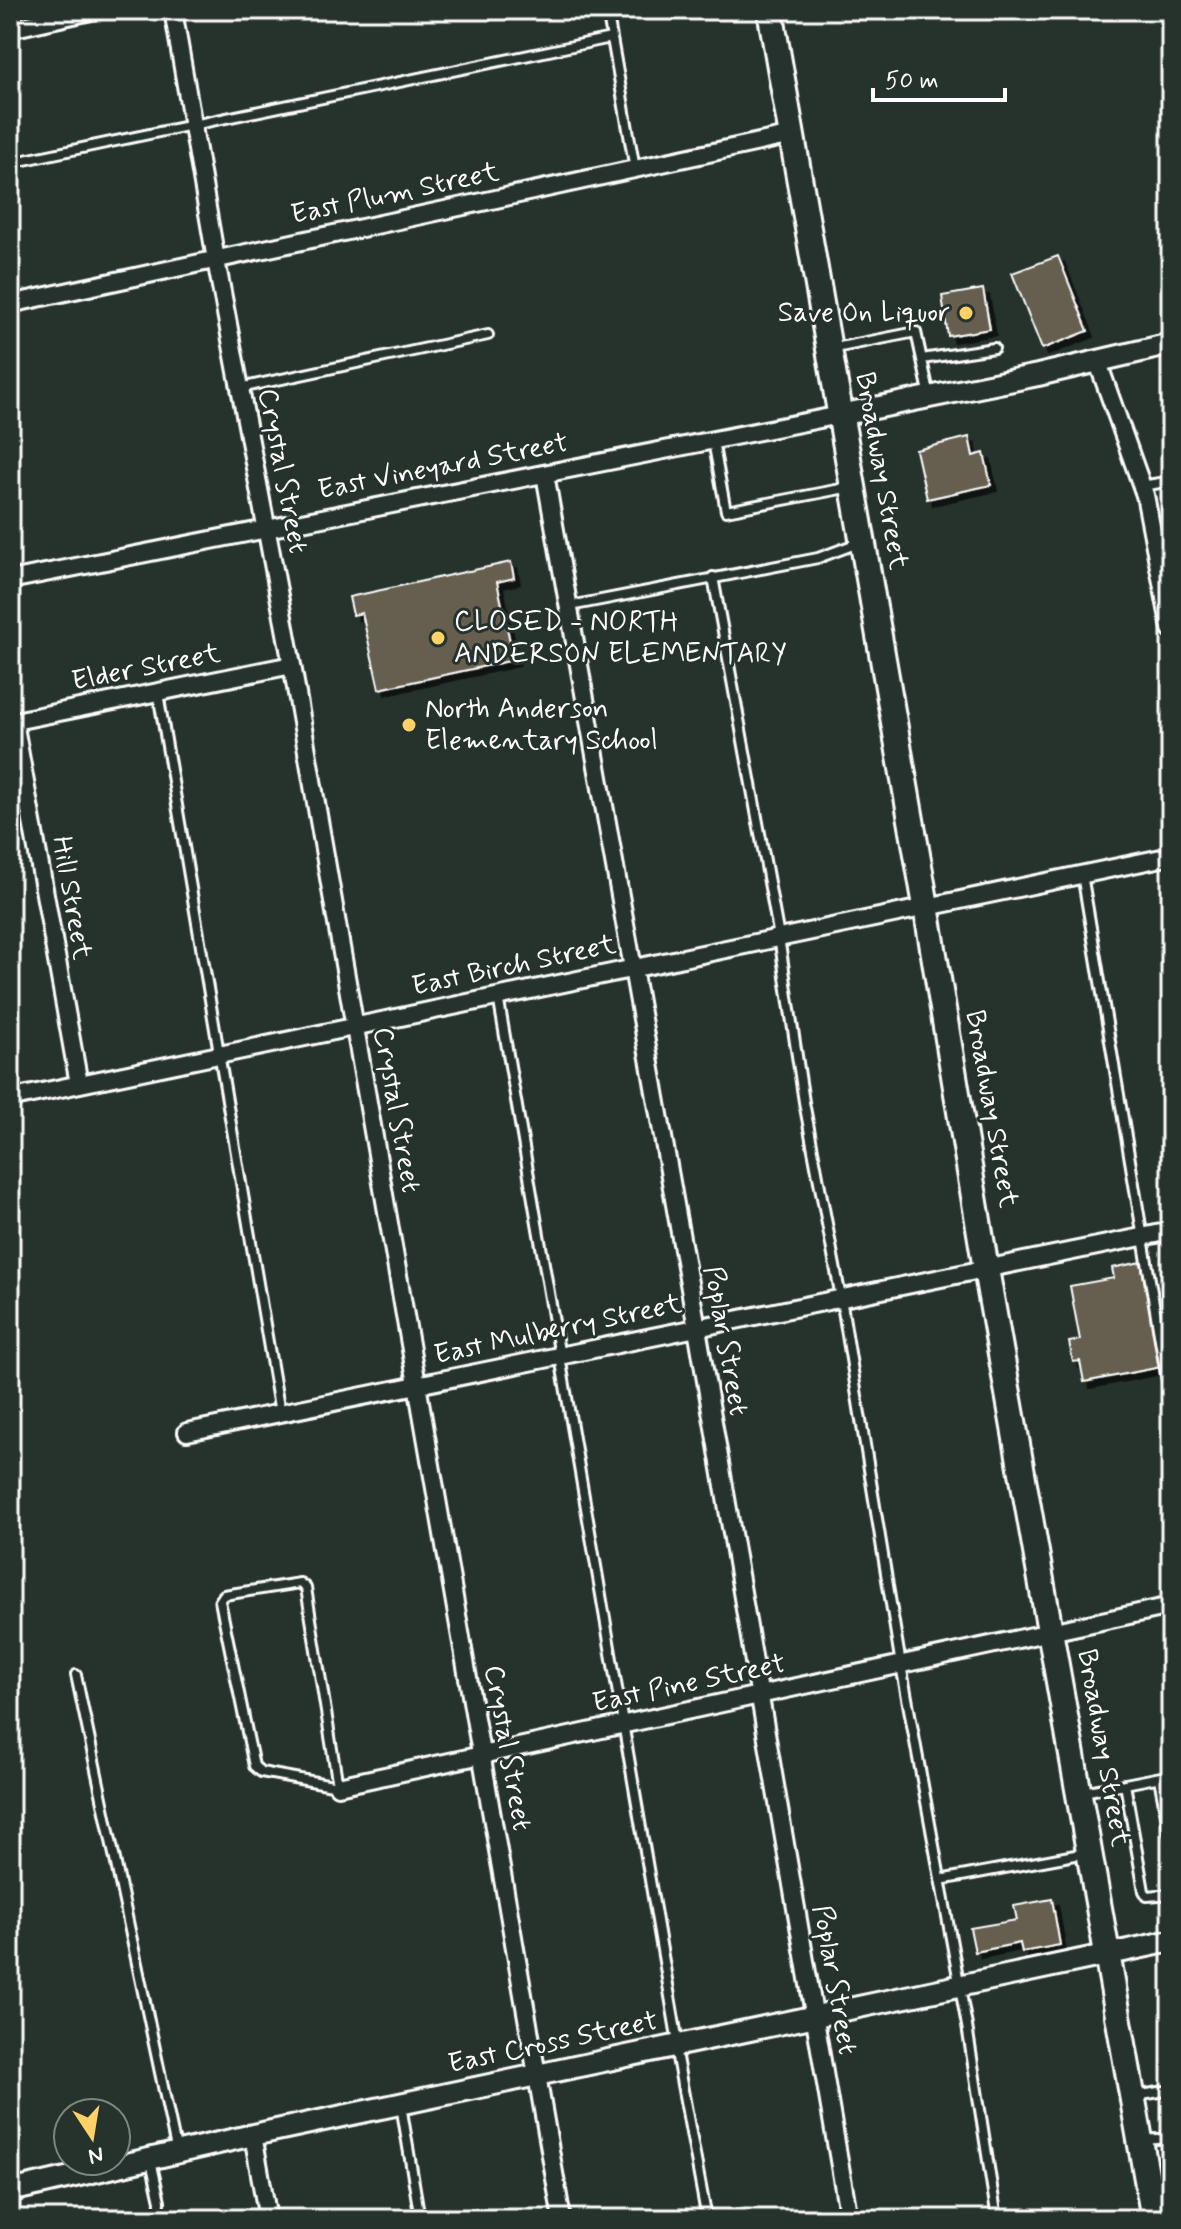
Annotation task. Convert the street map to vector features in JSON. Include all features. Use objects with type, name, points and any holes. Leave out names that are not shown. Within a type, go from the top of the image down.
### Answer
[{"type":"main road","name":"Broadway Street","points":[[770,10],[1139,2140],[1160,2182],[1154,2219]]},
{"type":"street","points":[[10,29],[96,10]]},
{"type":"street","name":"Crystal Street","points":[[173,10],[292,665],[562,2219]]},
{"type":"street","name":"East Plum Street","points":[[10,304],[792,135]]},
{"type":"street","points":[[840,415],[1171,344]]},
{"type":"street","points":[[1097,360],[1142,486],[1171,629]]},
{"type":"street","name":"East Vineyard Street","points":[[10,580],[840,415]]},
{"type":"street","name":"Poplar Street","points":[[545,474],[697,1328],[849,2219]]},
{"type":"street","name":"Elder Street","points":[[12,721],[292,665]]},
{"type":"street","name":"Hill Street","points":[[12,721],[79,1084]]},
{"type":"street","name":"East Birch Street","points":[[18,1097],[1171,856]]},
{"type":"street","name":"East Mulberry Street","points":[[187,1432],[1171,1231]]},
{"type":"street","name":"East Pine Street","points":[[338,1786],[1171,1606]]},
{"type":"street","name":"East Cross Street","points":[[10,2191],[253,2135],[1171,1941]]},
{"type":"street","points":[[253,2135],[268,2219]]},
{"type":"lane","points":[[607,10],[635,169]]},
{"type":"lane","points":[[10,163],[611,38]]},
{"type":"lane","points":[[830,350],[916,332],[930,398]]},
{"type":"lane","points":[[240,388],[488,335]]},
{"type":"lane","points":[[922,359],[994,348]]},
{"type":"lane","points":[[713,440],[726,511],[852,487]]},
{"type":"lane","points":[[1142,486],[1171,481]]},
{"type":"lane","points":[[570,606],[818,558],[862,541]]},
{"type":"lane","points":[[713,577],[779,937],[804,1102],[841,1298],[997,2219]]},
{"type":"lane","points":[[158,692],[280,1413]]},
{"type":"lane","points":[[1082,874],[1171,1405]]},
{"type":"lane","points":[[498,996],[707,2219]]},
{"type":"lane","points":[[300,1583],[306,1588],[338,1786],[261,1772],[254,1766],[220,1601],[224,1595],[300,1583]]},
{"type":"lane","points":[[76,1675],[177,2154]]},
{"type":"lane","points":[[1080,1793],[1171,1775]]},
{"type":"lane","points":[[1159,1778],[1171,1842]]},
{"type":"lane","points":[[1125,1784],[1144,1891],[1147,1896],[1154,1897],[1171,1894]]},
{"type":"lane","points":[[940,1880],[1091,1852]]},
{"type":"lane","points":[[1132,2096],[1171,2090]]},
{"type":"lane","points":[[400,2104],[420,2219]]},
{"type":"lane","points":[[1139,2140],[1171,2138]]},
{"type":"lane","points":[[151,2160],[160,2201],[159,2219]]},
{"type":"building","points":[[1058,256],[1088,331],[1042,349],[1012,273]]},
{"type":"building","name":"Save On Liquor","points":[[983,289],[990,329],[948,336],[942,296]]},
{"type":"building","points":[[969,437],[973,456],[984,453],[991,485],[927,499],[916,450]]},
{"type":"building","name":"CLOSED - NORTH ANDERSON ELEMENTARY","points":[[511,562],[514,578],[497,582],[514,660],[379,689],[362,613],[353,615],[349,597]]},
{"type":"building","points":[[1141,1262],[1161,1367],[1084,1382],[1080,1361],[1073,1362],[1069,1342],[1080,1340],[1070,1286],[1114,1278],[1112,1268]]},
{"type":"building","points":[[1052,1899],[1060,1945],[1022,1952],[1020,1943],[975,1952],[970,1928],[1017,1920],[1014,1906]]},
{"type":"place","name":"Save On Liquor","points":[[966,313]]},
{"type":"place","name":"CLOSED - NORTH ANDERSON ELEMENTARY","points":[[438,638]]},
{"type":"place","name":"North Anderson Elementary School","points":[[409,725]]}]
